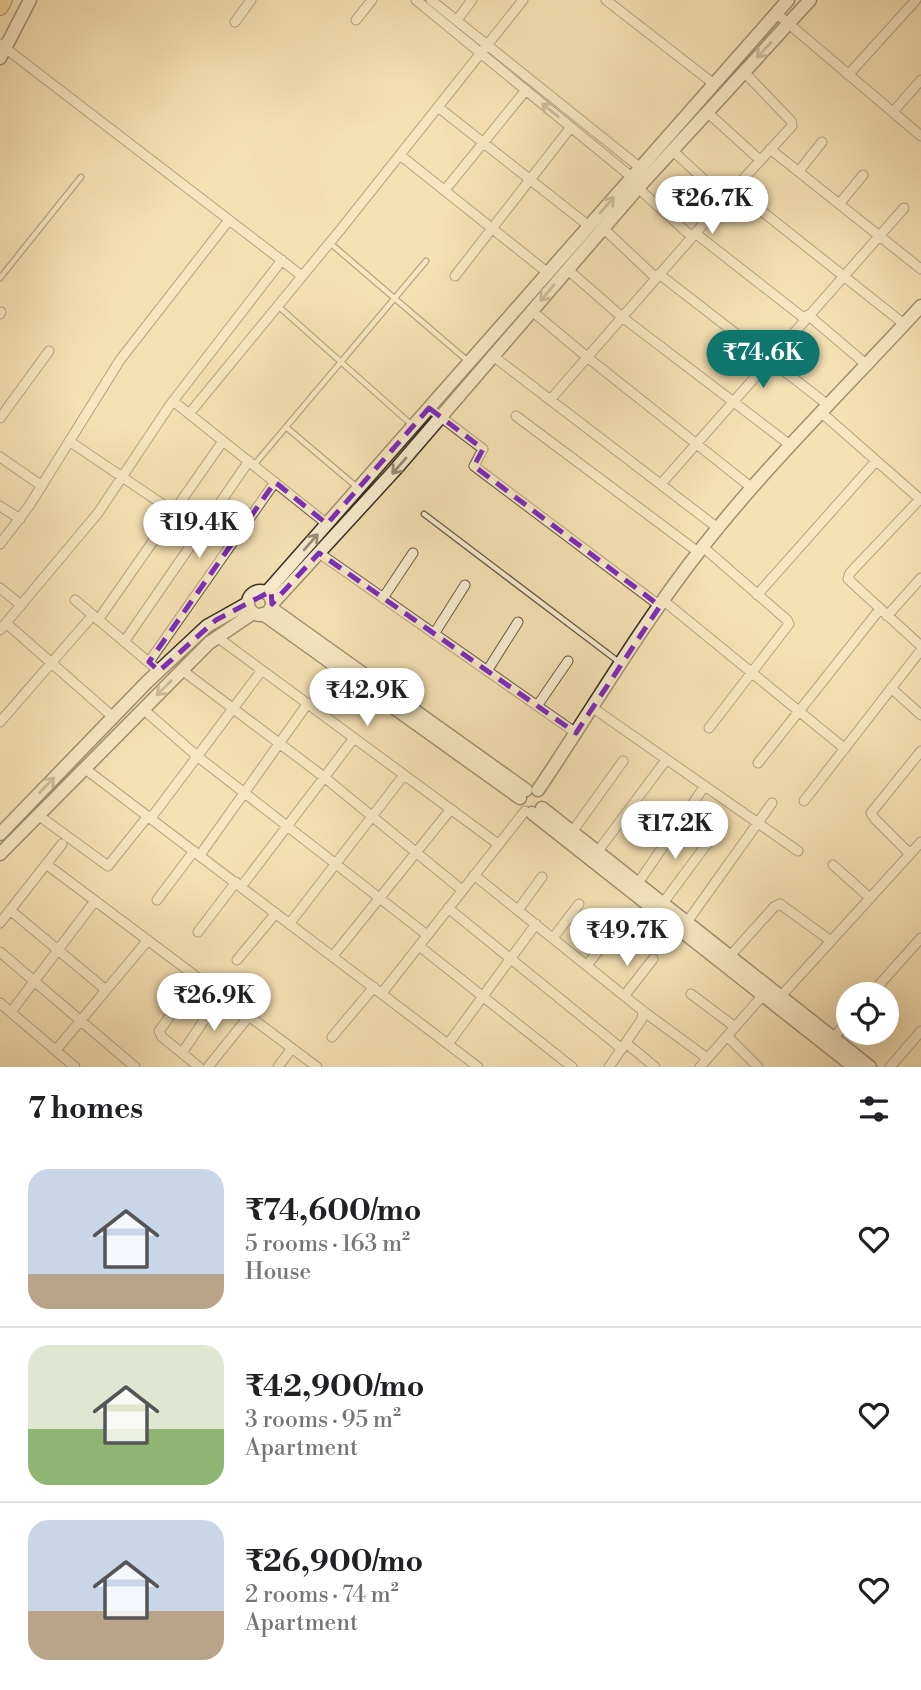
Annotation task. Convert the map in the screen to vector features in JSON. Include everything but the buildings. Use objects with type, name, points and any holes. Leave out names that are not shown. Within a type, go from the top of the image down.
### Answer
[{"type":"highway","points":[[0,7],[4,0]]},
{"type":"street","points":[[30,0],[2,50],[302,276]]},
{"type":"street","points":[[235,22],[251,0]]},
{"type":"street","points":[[416,0],[571,127],[640,178]]},
{"type":"street","points":[[431,0],[640,178],[693,235],[867,365]]},
{"type":"street","points":[[457,20],[472,0]]},
{"type":"street","points":[[189,414],[330,243],[523,0]]},
{"type":"street","points":[[607,0],[714,84]]},
{"type":"street","points":[[0,854],[182,670],[217,637],[262,606],[319,553],[603,228],[714,84],[788,0]]},
{"type":"street","points":[[154,666],[208,626],[262,606],[327,524],[589,226],[671,150],[810,0]]},
{"type":"street","points":[[848,75],[916,0]]},
{"type":"street","points":[[356,20],[369,1]]},
{"type":"street","points":[[776,13],[921,136]]},
{"type":"street","points":[[550,400],[792,123],[744,72]]},
{"type":"street","points":[[892,112],[921,80]]},
{"type":"street","points":[[445,190],[526,90]]},
{"type":"street","points":[[438,107],[589,226]]},
{"type":"street","points":[[707,112],[760,160]]},
{"type":"street","points":[[455,276],[571,127]]},
{"type":"street","points":[[799,171],[822,142]]},
{"type":"street","points":[[771,149],[921,269]]},
{"type":"street","points":[[671,150],[725,199]]},
{"type":"street","points":[[400,155],[494,227],[548,273]]},
{"type":"street","points":[[840,203],[863,175]]},
{"type":"street","points":[[734,189],[904,324]]},
{"type":"street","points":[[661,484],[904,208]]},
{"type":"street","points":[[0,544],[42,486],[120,360],[229,219]]},
{"type":"street","points":[[603,228],[657,276],[770,359],[825,409],[876,461],[920,499],[849,576],[849,582],[921,648],[804,801]]},
{"type":"street","points":[[113,717],[52,662],[3,627],[98,513],[173,401],[282,260]]},
{"type":"street","points":[[567,269],[622,317],[790,445]]},
{"type":"street","points":[[332,1037],[419,946],[531,802],[621,663],[701,549],[790,445],[921,306]]},
{"type":"street","points":[[532,311],[752,488]]},
{"type":"street","points":[[0,418],[49,351]]},
{"type":"street","points":[[493,356],[719,529]]},
{"type":"street","points":[[173,401],[327,524]]},
{"type":"street","points":[[429,408],[483,449],[474,466],[662,604],[844,748]]},
{"type":"street","points":[[516,416],[701,549],[787,620],[789,624],[709,727]]},
{"type":"street","points":[[69,441],[174,512]]},
{"type":"street","points":[[0,722],[95,618],[223,441]]},
{"type":"street","points":[[0,457],[42,486]]},
{"type":"street","points":[[757,595],[876,461]]},
{"type":"street","points":[[124,642],[251,463]]},
{"type":"street","points":[[0,834],[113,717],[154,666],[275,482]]},
{"type":"street","points":[[0,506],[20,519]]},
{"type":"street","points":[[319,553],[576,733]]},
{"type":"street","points":[[383,598],[413,553]]},
{"type":"street","points":[[758,763],[798,710],[884,612],[921,578]]},
{"type":"street","points":[[434,634],[465,585]]},
{"type":"street","points":[[0,588],[21,605]]},
{"type":"street","points":[[75,600],[154,666]]},
{"type":"street","points":[[262,606],[572,832],[870,1067]]},
{"type":"street","points":[[487,671],[518,622]]},
{"type":"street","points":[[217,637],[498,844]]},
{"type":"street","points":[[537,706],[568,661]]},
{"type":"street","points":[[182,670],[324,777],[462,890]]},
{"type":"street","points":[[38,815],[108,866],[262,670]]},
{"type":"street","points":[[891,688],[921,715]]},
{"type":"street","points":[[158,900],[245,792],[308,704]]},
{"type":"street","points":[[593,708],[798,851]]},
{"type":"street","points":[[143,709],[197,756],[427,935]]},
{"type":"street","points":[[198,932],[288,825],[354,738]]},
{"type":"street","points":[[910,854],[871,813],[921,751]]},
{"type":"street","points":[[597,851],[666,760]]},
{"type":"street","points":[[572,832],[624,761]]},
{"type":"street","points":[[85,768],[478,1067]]},
{"type":"street","points":[[290,923],[404,775]]},
{"type":"street","points":[[638,883],[704,787]]},
{"type":"street","points":[[531,802],[763,995],[855,1067]]},
{"type":"street","points":[[687,922],[772,803]]},
{"type":"street","points":[[333,956],[451,809]]},
{"type":"street","points":[[663,903],[712,837]]},
{"type":"street","points":[[781,996],[921,842]]},
{"type":"street","points":[[0,923],[62,844]]},
{"type":"street","points":[[47,864],[313,1066]]},
{"type":"street","points":[[833,865],[870,898]]},
{"type":"street","points":[[474,875],[643,1011],[707,1058]]},
{"type":"street","points":[[518,910],[542,877]]},
{"type":"street","points":[[11,1012],[95,901]]},
{"type":"street","points":[[553,938],[579,904]]},
{"type":"street","points":[[730,956],[774,907],[780,904],[831,941]]},
{"type":"street","points":[[448,908],[624,1046],[655,1067]]},
{"type":"street","points":[[10,910],[106,990]]},
{"type":"street","points":[[237,960],[276,913]]},
{"type":"street","points":[[448,1044],[536,924]]},
{"type":"street","points":[[587,965],[616,929]]},
{"type":"street","points":[[882,982],[921,938]]},
{"type":"street","points":[[56,1050],[148,940]]},
{"type":"street","points":[[419,946],[572,1067]]},
{"type":"street","points":[[0,952],[135,1067]]},
{"type":"street","points":[[625,995],[653,959]]},
{"type":"street","points":[[198,978],[159,1031],[162,1037],[199,1067]]},
{"type":"street","points":[[691,994],[735,1027]]},
{"type":"street","points":[[182,1053],[221,995]]},
{"type":"street","points":[[699,1067],[763,995]]},
{"type":"street","points":[[0,1003],[75,1067]]},
{"type":"street","points":[[613,1066],[642,1019],[643,1011]]},
{"type":"street","points":[[208,1067],[249,1016]]},
{"type":"street","points":[[890,1067],[921,1031]]},
{"type":"street","points":[[833,1038],[836,1035]]},
{"type":"street","points":[[727,1036],[758,1067]]},
{"type":"street","points":[[278,1067],[292,1048]]},
{"type":"lane","points":[[0,278],[81,177]]},
{"type":"lane","points":[[330,243],[469,363]]},
{"type":"lane","points":[[251,463],[286,427],[426,261]]},
{"type":"lane","points":[[277,306],[413,426]]},
{"type":"lane","points":[[286,427],[358,489]]},
{"type":"lane","points":[[424,514],[621,663]]},
{"type":"highlighted area","points":[[429,408],[483,449],[474,466],[660,606],[576,733],[319,553],[272,604],[271,591],[216,620],[159,671],[149,662],[275,482],[327,524]]}]
